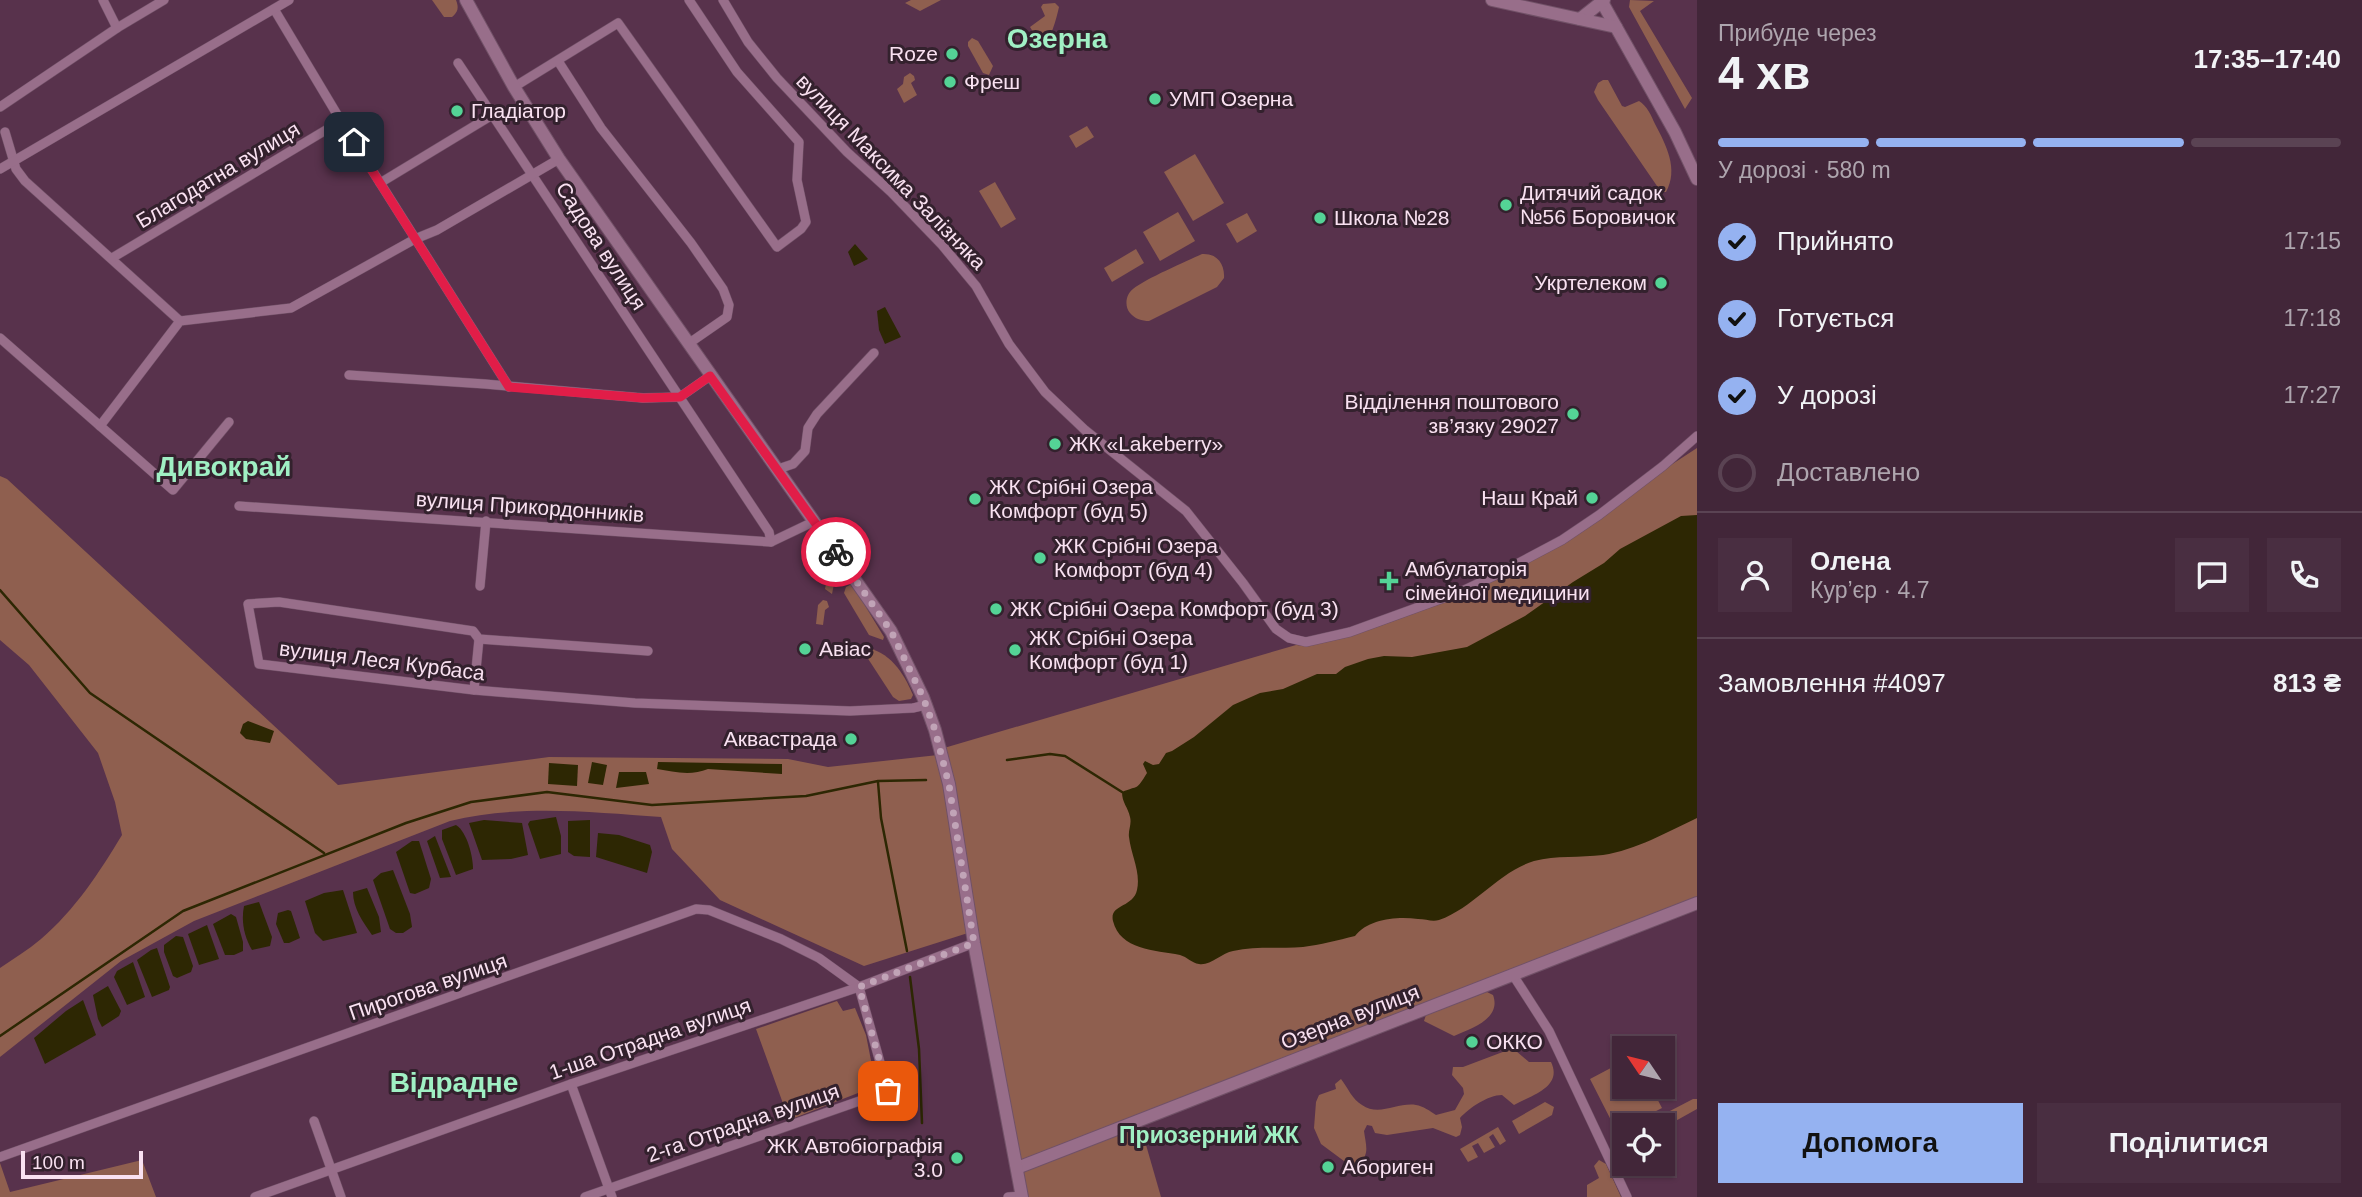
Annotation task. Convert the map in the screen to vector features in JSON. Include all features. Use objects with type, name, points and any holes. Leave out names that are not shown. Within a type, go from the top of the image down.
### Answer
[{"type":"main road","points":[[466,0],[514,87],[559,159],[891,631],[926,705],[949,785],[974,943],[1017,1168],[1017,1197]]},
{"type":"main road","points":[[1492,0],[1616,27]]},
{"type":"main road","points":[[1580,19],[1602,1],[1675,132],[1697,179]]},
{"type":"main road","name":"Озерна вулиця","points":[[1017,1168],[1697,903]]},
{"type":"street","points":[[103,0],[117,27]]},
{"type":"street","points":[[0,106],[117,27],[164,0]]},
{"type":"street","points":[[0,169],[289,0]]},
{"type":"street","points":[[514,87],[618,23],[777,247],[806,222],[797,180],[799,142],[737,72],[689,0]]},
{"type":"street","name":"вулиця Максима Залізняка","points":[[723,0],[748,42],[777,78],[847,152],[891,192],[942,245],[976,286],[1009,344],[1045,392],[1085,430],[1186,512],[1276,629],[1289,638],[1306,642],[1350,632],[1460,592],[1498,574],[1562,540],[1599,515],[1664,466],[1697,436]]},
{"type":"street","points":[[274,9],[341,121],[509,387]]},
{"type":"street","points":[[558,61],[601,128],[691,243],[728,298],[730,310],[727,317],[688,344]]},
{"type":"street","name":"Садова вулиця","points":[[458,63],[769,532],[771,542]]},
{"type":"street","points":[[380,183],[494,114]]},
{"type":"street","name":"Благодатна вулиця","points":[[112,258],[341,121]]},
{"type":"street","points":[[5,132],[13,160],[26,181],[180,321]]},
{"type":"street","points":[[100,426],[180,321],[291,308],[415,239],[437,230],[559,159]]},
{"type":"street","points":[[0,338],[173,490],[229,422]]},
{"type":"street","points":[[778,469],[793,464],[804,451],[807,428],[874,353]]},
{"type":"street","points":[[349,375],[643,398],[680,397],[710,376]]},
{"type":"street","name":"вулиця Прикордонників","points":[[239,506],[771,542]]},
{"type":"street","points":[[480,586],[486,521]]},
{"type":"street","points":[[771,542],[814,521]]},
{"type":"street","name":"вулиця Леся Курбаса","points":[[648,651],[479,639],[473,631],[279,603],[248,604],[259,664],[474,690],[635,703],[850,711],[926,705]]},
{"type":"street","points":[[474,690],[479,639]]},
{"type":"street","name":"Пирогова вулиця","points":[[0,1157],[696,909],[709,910],[781,939],[819,958],[859,987]]},
{"type":"street","name":"1-ша Отрадна вулиця","points":[[255,1197],[572,1084],[859,987],[974,943]]},
{"type":"street","points":[[1513,975],[1549,1031],[1627,1197]]},
{"type":"street","name":"2-га Отрадна вулиця","points":[[585,1197],[611,1193],[888,1091],[859,987]]},
{"type":"street","points":[[572,1084],[611,1193]]},
{"type":"street","points":[[314,1121],[341,1197]]},
{"type":"shaded area","points":[[432,0],[456,0],[457,12],[452,17],[444,17]]},
{"type":"shaded area","points":[[911,0],[941,0],[920,11],[905,3]]},
{"type":"shaded area","points":[[1630,0],[1654,1],[1640,11],[1692,98],[1685,109],[1629,7]]},
{"type":"shaded area","points":[[1055,3],[1059,7],[1051,34],[1043,48],[1030,27],[1045,16],[1041,7],[1043,4]]},
{"type":"shaded area","points":[[972,38],[978,41],[993,66],[989,75],[983,73],[968,46]]},
{"type":"shaded area","points":[[910,73],[914,76],[915,80],[911,83],[917,95],[904,103],[897,89],[903,84],[904,77]]},
{"type":"shaded area","points":[[1608,80],[1622,106],[1639,101],[1650,114],[1670,157],[1671,175],[1666,192],[1662,192],[1657,186],[1598,100],[1594,92],[1598,83]]},
{"type":"shaded area","points":[[1087,126],[1094,137],[1076,148],[1069,136]]},
{"type":"shaded area","points":[[1195,154],[1224,203],[1193,221],[1164,172]]},
{"type":"shaded area","points":[[995,182],[1016,219],[1001,228],[979,191]]},
{"type":"shaded area","points":[[1178,212],[1195,241],[1160,261],[1143,232]]},
{"type":"shaded area","points":[[1247,213],[1257,231],[1237,243],[1226,224]]},
{"type":"shaded area","points":[[855,244],[868,259],[854,266],[848,252]]},
{"type":"shaded area","points":[[1136,249],[1144,263],[1112,282],[1104,268]]},
{"type":"shaded area","points":[[1202,254],[1216,257],[1221,264],[1224,278],[1217,287],[1149,321],[1134,317],[1130,313],[1127,300],[1133,289]]},
{"type":"shaded area","points":[[885,307],[901,337],[885,344],[879,330],[877,311]]},
{"type":"shaded area","points":[[1697,448],[1697,899],[1020,1163],[944,748],[1296,645],[1307,646],[1331,641],[1461,596],[1499,577]]},
{"type":"shaded area","points":[[0,476],[7,479],[338,785],[549,757],[788,759],[828,767],[938,755],[968,933],[864,966],[720,900],[672,849],[661,817],[555,811],[476,816],[450,821],[194,921],[121,961],[0,1057],[0,968],[36,943],[65,916],[122,835],[115,802],[98,753],[29,665],[0,640]]},
{"type":"shaded area","points":[[1697,515],[1697,818],[1651,840],[1615,853],[1551,858],[1521,866],[1464,907],[1439,920],[1384,920],[1367,926],[1355,936],[1316,945],[1242,949],[1199,964],[1180,955],[1140,947],[1123,938],[1117,931],[1113,921],[1114,912],[1135,896],[1138,883],[1129,837],[1129,814],[1122,792],[1141,783],[1147,773],[1143,764],[1145,761],[1153,765],[1159,764],[1166,753],[1194,737],[1233,705],[1260,693],[1283,689],[1317,674],[1336,674],[1345,667],[1368,659],[1384,656],[1412,657],[1467,647],[1525,616],[1604,563],[1620,549],[1681,516]]},
{"type":"shaded area","points":[[828,559],[831,559],[836,574],[832,594],[825,589],[827,578],[823,573]]},
{"type":"shaded area","points":[[852,584],[884,637],[883,640],[869,635],[844,593],[846,587]]},
{"type":"shaded area","points":[[823,600],[827,601],[829,607],[825,610],[823,625],[816,624],[818,605]]},
{"type":"shaded area","points":[[863,647],[881,653],[894,664],[909,686],[913,695],[911,699],[899,701],[893,697]]},
{"type":"shaded area","points":[[248,721],[274,731],[270,743],[246,739],[240,733],[243,724]]},
{"type":"shaded area","points":[[592,762],[607,765],[603,785],[588,783]]},
{"type":"shaded area","points":[[658,762],[782,764],[782,774],[708,769],[689,773],[676,772],[657,769]]},
{"type":"shaded area","points":[[549,763],[578,765],[577,786],[548,784]]},
{"type":"shaded area","points":[[619,772],[646,772],[649,784],[616,788]]},
{"type":"shaded area","points":[[556,817],[561,836],[561,854],[540,859],[528,824],[530,821]]},
{"type":"shaded area","points":[[484,820],[522,823],[528,855],[511,859],[482,860],[469,823]]},
{"type":"shaded area","points":[[590,820],[590,857],[574,856],[568,852],[568,821]]},
{"type":"shaded area","points":[[456,825],[469,845],[473,869],[456,875],[442,839],[442,830]]},
{"type":"shaded area","points":[[598,833],[619,835],[650,845],[652,852],[647,873],[596,857]]},
{"type":"shaded area","points":[[435,836],[451,877],[440,878],[427,841]]},
{"type":"shaded area","points":[[412,841],[419,841],[431,879],[429,888],[415,894],[410,893],[396,852]]},
{"type":"shaded area","points":[[393,870],[410,914],[412,927],[403,933],[390,929],[373,880],[381,873]]},
{"type":"shaded area","points":[[367,888],[379,917],[381,932],[372,935],[359,915],[353,898],[353,892]]},
{"type":"shaded area","points":[[343,890],[357,933],[323,941],[315,933],[305,901],[324,893]]},
{"type":"shaded area","points":[[259,902],[272,937],[270,946],[252,950],[244,929],[243,912],[244,906]]},
{"type":"shaded area","points":[[291,911],[300,938],[284,943],[276,924],[278,913]]},
{"type":"shaded area","points":[[231,914],[236,917],[243,951],[225,955],[213,924]]},
{"type":"shaded area","points":[[207,925],[219,959],[199,965],[188,934]]},
{"type":"shaded area","points":[[176,936],[183,937],[193,966],[191,972],[177,978],[173,976],[164,952],[164,945]]},
{"type":"shaded area","points":[[157,948],[170,987],[169,990],[152,997],[137,960]]},
{"type":"shaded area","points":[[133,962],[145,997],[127,1005],[114,977],[117,971]]},
{"type":"shaded area","points":[[108,986],[121,1011],[119,1016],[102,1027],[93,995]]},
{"type":"shaded area","points":[[1487,992],[1493,995],[1493,1011],[1483,1022],[1468,1030],[1454,1036],[1424,1021],[1426,1015]]},
{"type":"shaded area","points":[[83,1000],[96,1035],[45,1064],[34,1038]]},
{"type":"shaded area","points":[[837,1001],[843,1011],[855,1008],[866,1035],[876,1086],[789,1120],[756,1029]]},
{"type":"shaded area","points":[[1508,1050],[1516,1051],[1529,1062],[1551,1062],[1553,1078],[1537,1094],[1514,1105],[1502,1095],[1479,1103],[1460,1118],[1460,1135],[1456,1137],[1433,1128],[1387,1135],[1375,1133],[1372,1126],[1367,1125],[1364,1131],[1365,1155],[1355,1166],[1348,1164],[1321,1144],[1314,1128],[1316,1102],[1319,1095],[1336,1089],[1335,1084],[1341,1079],[1355,1100],[1368,1108],[1375,1110],[1416,1105],[1436,1115],[1455,1110],[1464,1094],[1463,1088],[1452,1075],[1453,1067],[1463,1067]]},
{"type":"shaded area","points":[[1612,1067],[1612,1099],[1657,1099],[1662,1108],[1652,1113],[1612,1113],[1612,1122],[1590,1079]]},
{"type":"shaded area","points":[[1697,1099],[1697,1109],[1675,1121],[1675,1113],[1666,1113]]},
{"type":"shaded area","points":[[1545,1102],[1554,1107],[1552,1115],[1519,1134],[1512,1121]]},
{"type":"shaded area","points":[[1140,1124],[1161,1197],[1026,1197],[1021,1170]]},
{"type":"shaded area","points":[[1498,1127],[1506,1141],[1500,1145],[1493,1134],[1489,1137],[1495,1147],[1484,1153],[1478,1143],[1472,1146],[1478,1157],[1468,1162],[1460,1149]]},
{"type":"shaded area","points":[[142,1160],[156,1197],[0,1197],[0,1163],[10,1192]]},
{"type":"shaded area","points":[[1599,1160],[1606,1164],[1621,1197],[1587,1197],[1587,1185],[1599,1178],[1594,1166]]},
{"type":"waterway","points":[[0,590],[90,693],[324,853]]},
{"type":"waterway","points":[[1007,760],[1050,754],[1065,756],[1122,792]]},
{"type":"waterway","points":[[0,1036],[183,911],[406,823],[471,802],[547,792],[652,805],[806,796],[878,781],[926,780]]},
{"type":"waterway","points":[[878,782],[881,818],[907,951]]},
{"type":"waterway","points":[[910,977],[919,1049],[922,1123]]},
{"type":"way so far","points":[[836,552],[891,631],[923,697],[935,730],[949,785],[974,943],[859,987],[888,1091]]},
{"type":"place","name":"Roze","points":[[952,54]]},
{"type":"place","name":"Фреш","points":[[950,82]]},
{"type":"place","name":"УМП Озерна","points":[[1155,99]]},
{"type":"place","name":"Гладіатор","points":[[457,111]]},
{"type":"place","name":"Дитячий садок №56 Боровичок","points":[[1506,205]]},
{"type":"place","name":"Школа №28","points":[[1320,218]]},
{"type":"place","name":"Укртелеком","points":[[1661,283]]},
{"type":"place","name":"Відділення поштового зв’язку 29027","points":[[1573,414]]},
{"type":"place","name":"ЖК «Lakeberry»","points":[[1055,444]]},
{"type":"place","name":"Наш Край","points":[[1592,498]]},
{"type":"place","name":"ЖК Срібні Озера Комфорт (буд 5)","points":[[975,499]]},
{"type":"place","name":"ЖК Срібні Озера Комфорт (буд 4)","points":[[1040,558]]},
{"type":"place","name":"Амбулаторія сімейної медицини","points":[[1389,581]]},
{"type":"place","name":"ЖК Срібні Озера Комфорт (буд 3)","points":[[996,609]]},
{"type":"place","name":"Авіас","points":[[805,649]]},
{"type":"place","name":"ЖК Срібні Озера Комфорт (буд 1)","points":[[1015,650]]},
{"type":"place","name":"Аквастрада","points":[[851,739]]},
{"type":"place","name":"ОККО","points":[[1472,1042]]},
{"type":"place","name":"ЖК Автобіографія 3.0","points":[[957,1158]]},
{"type":"place","name":"Абориген","points":[[1328,1167]]},
{"type":"district","name":"Озерна","points":[[1057,38]]},
{"type":"district","name":"Дивокрай","points":[[224,466]]},
{"type":"district","name":"Відрадне","points":[[454,1082]]},
{"type":"district","name":"Приозерний ЖК","points":[[1209,1135]]},
{"type":"route","points":[[354,142],[509,387],[643,398],[680,397],[710,376],[836,552]]}]
